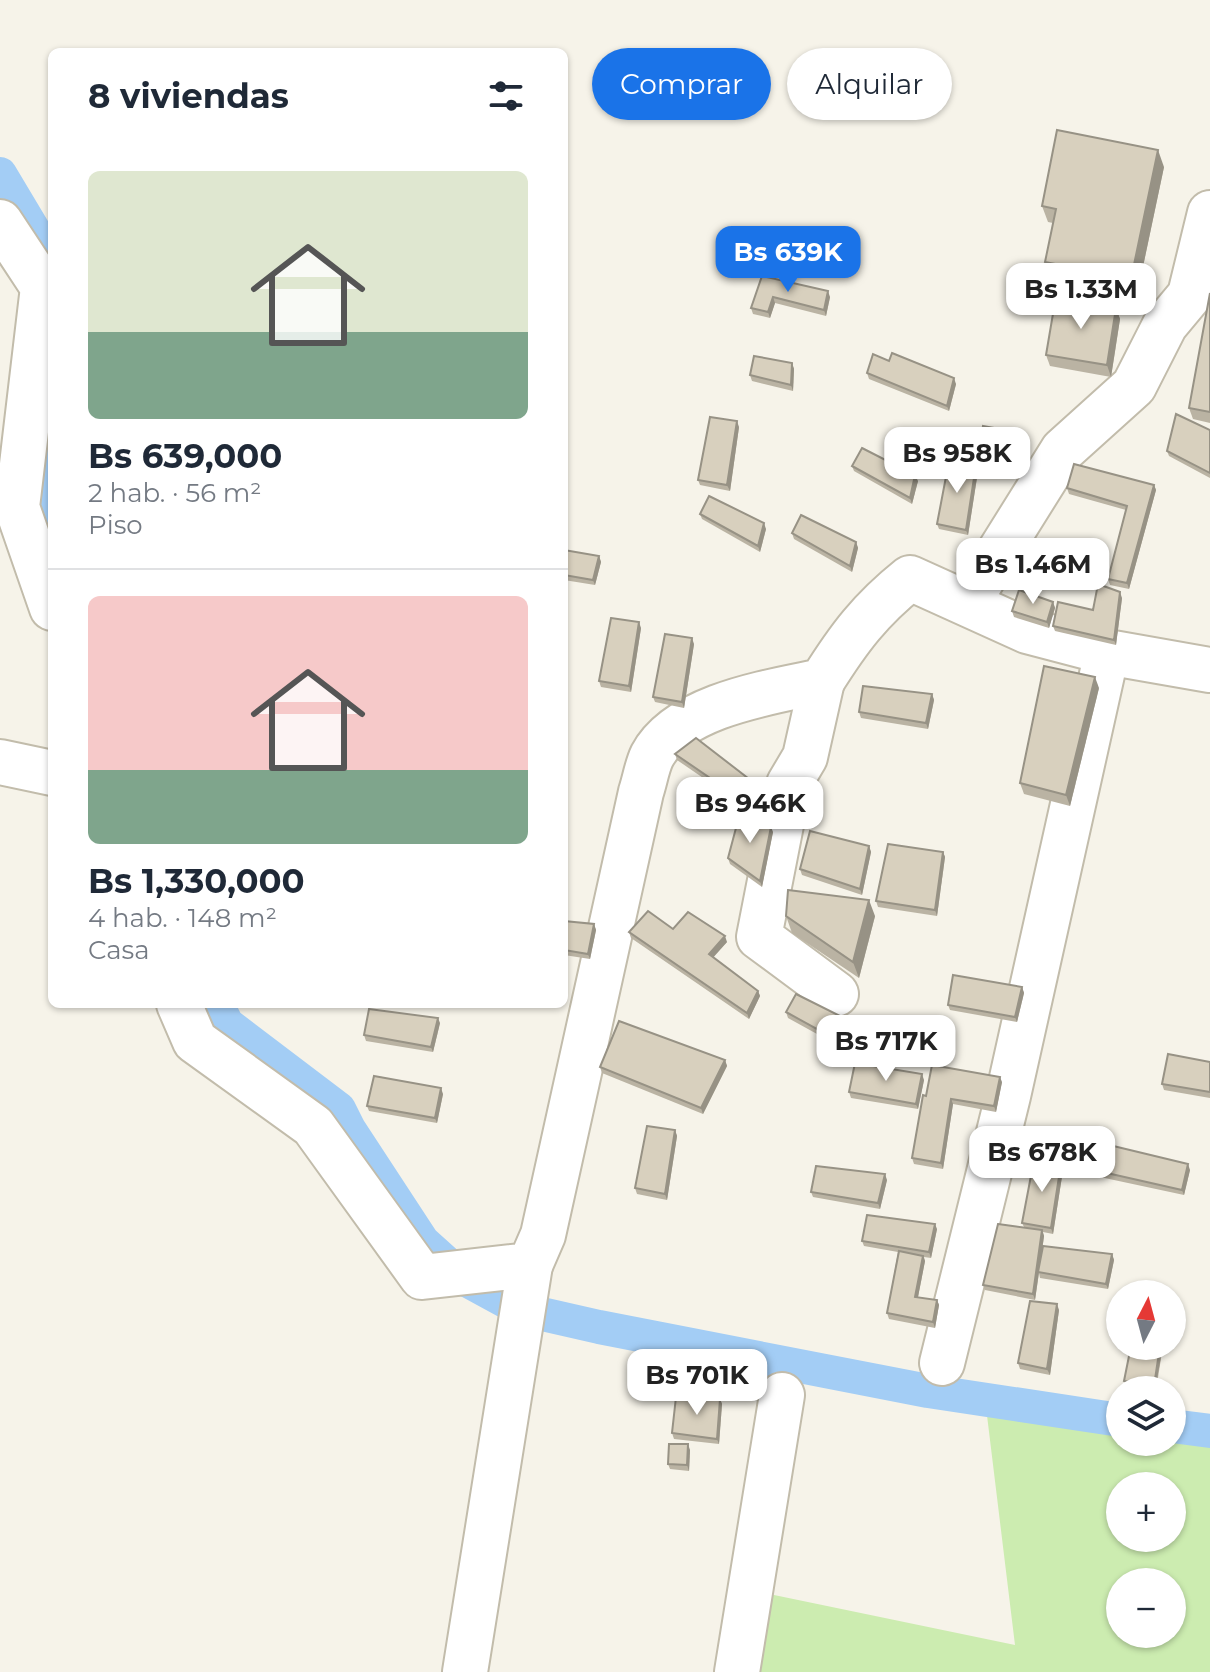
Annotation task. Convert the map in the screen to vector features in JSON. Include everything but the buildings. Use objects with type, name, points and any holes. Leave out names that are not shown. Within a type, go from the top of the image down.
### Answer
[{"type":"street","points":[[968,602],[1063,450],[1134,386],[1165,325],[1190,295],[1210,213]]},
{"type":"street","points":[[0,222],[43,287],[8,505],[48,599]]},
{"type":"street","points":[[836,994],[759,937],[789,784],[805,757],[822,681],[849,639],[881,601],[910,578],[1027,631],[1107,652],[1210,670]]},
{"type":"street","points":[[942,1363],[1008,1096],[1107,652]]},
{"type":"street","points":[[465,1672],[530,1265],[543,1235],[641,792],[652,756],[671,733],[697,716],[757,695],[822,681]]},
{"type":"street","points":[[0,762],[48,772]]},
{"type":"street","points":[[181,1008],[195,1041],[313,1126],[422,1277],[530,1265]]},
{"type":"street","points":[[737,1672],[782,1395]]},
{"type":"green space","points":[[985,1399],[1106,1418],[1106,1456],[1186,1456],[1186,1428],[1210,1431],[1210,1672],[742,1672],[759,1592],[1015,1645]]},
{"type":"waterway","points":[[0,174],[48,254]]},
{"type":"waterway","points":[[48,480],[44,512],[48,523]]},
{"type":"waterway","points":[[219,1008],[227,1024],[339,1109],[423,1242],[463,1278],[520,1309],[928,1391],[1106,1418]]},
{"type":"waterway","points":[[1186,1428],[1210,1431]]}]
